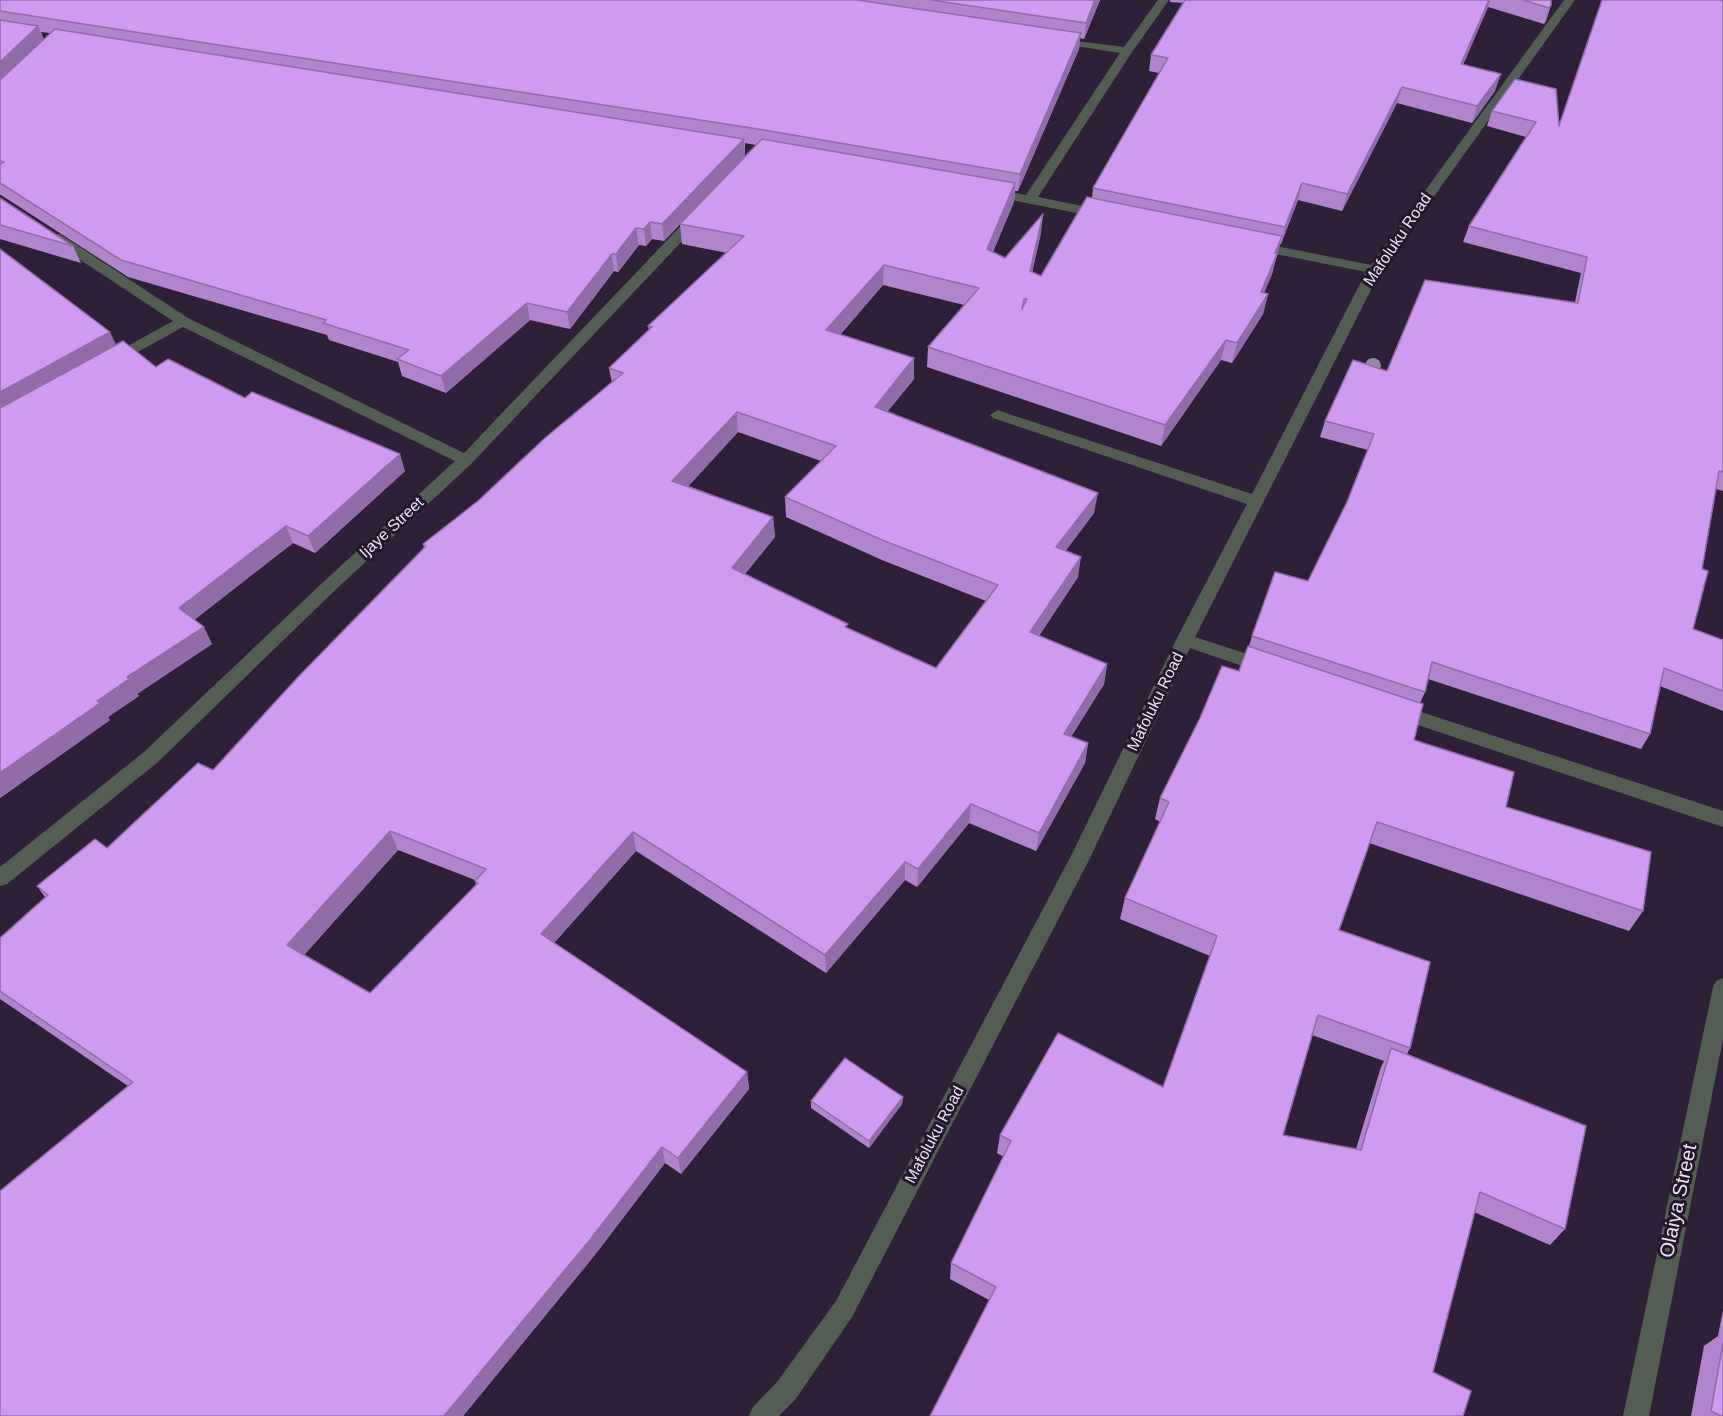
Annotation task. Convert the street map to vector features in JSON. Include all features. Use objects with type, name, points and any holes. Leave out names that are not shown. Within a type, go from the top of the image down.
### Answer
[{"type":"street","points":[[1030,199],[1127,51],[1164,0]]},
{"type":"street","name":"Mafoluku Road","points":[[762,1416],[786,1391],[844,1309],[1081,855],[1185,640],[1374,270],[1570,0]]},
{"type":"street","points":[[1044,39],[1127,51]]},
{"type":"street","points":[[983,191],[1111,216]]},
{"type":"street","name":"Ijaye Street","points":[[0,878],[151,757],[325,590],[466,460],[711,203]]},
{"type":"street","points":[[39,226],[183,321],[466,460]]},
{"type":"street","points":[[1248,244],[1374,270]]},
{"type":"street","points":[[102,367],[183,321]]},
{"type":"street","points":[[998,415],[1256,501]]},
{"type":"street","points":[[1185,640],[1286,674]]},
{"type":"street","points":[[1376,704],[1723,819]]},
{"type":"street","name":"Olaiya Street","points":[[1636,1416],[1723,987]]},
{"type":"building","points":[[0,0],[857,0],[1081,33],[1020,174],[758,129],[0,11]]},
{"type":"building","points":[[931,0],[1095,0],[1086,23]]},
{"type":"building","points":[[1185,0],[1489,0],[1461,64],[1501,74],[1477,106],[1402,87],[1347,194],[1302,183],[1285,227],[1093,188],[1168,58],[1151,55]]},
{"type":"building","points":[[1523,0],[1551,0],[1551,5],[1549,8]]},
{"type":"building","points":[[1602,0],[1723,0],[1723,472],[1719,471],[1702,569],[1708,571],[1693,629],[1723,640],[1723,691],[1664,668],[1650,734],[1432,662],[1425,692],[1252,636],[1275,572],[1308,581],[1347,502],[1374,434],[1325,421],[1353,360],[1387,371],[1425,280],[1578,303],[1587,257],[1469,226],[1536,122],[1492,111],[1515,79],[1556,89],[1559,126]]},
{"type":"building","points":[[0,20],[38,26],[0,62]]},
{"type":"building","points":[[55,29],[744,139],[662,224],[650,222],[644,229],[636,228],[616,254],[612,254],[567,312],[527,303],[441,376],[397,359],[409,350],[323,323],[326,320],[121,260],[0,183],[0,164],[4,162],[0,161],[0,80]]},
{"type":"building","points":[[762,139],[1015,183],[987,249],[1005,258],[1043,214],[1030,271],[1041,276],[1087,197],[1282,236],[1261,292],[1268,294],[1237,343],[1226,340],[1165,425],[928,347],[979,288],[884,265],[826,330],[914,358],[875,407],[1098,493],[1056,547],[1081,557],[1030,632],[1107,664],[1064,734],[1088,743],[1039,833],[971,804],[918,869],[905,862],[825,955],[633,832],[541,934],[747,1072],[678,1158],[662,1147],[589,1241],[444,1416],[0,1416],[0,1191],[133,1082],[0,991],[0,938],[48,895],[37,886],[95,839],[107,848],[198,763],[213,770],[299,676],[426,546],[423,544],[478,501],[545,438],[623,373],[609,368],[652,327],[648,326],[744,236],[680,224]],"holes":[[[737,412],[836,446],[785,497],[882,540],[998,585],[936,668],[845,627],[848,624],[732,568],[773,517],[672,481]],[[390,831],[486,869],[475,881],[478,883],[370,993],[287,945]]]},
{"type":"building","points":[[0,198],[73,246],[0,225]]},
{"type":"building","points":[[0,249],[110,332],[0,392]]},
{"type":"building","points":[[123,341],[156,367],[168,359],[245,398],[252,392],[400,454],[308,536],[286,526],[179,608],[204,627],[127,677],[129,679],[97,701],[100,703],[0,773],[0,408]]},
{"type":"building","points":[[1248,646],[1423,704],[1414,740],[1514,772],[1506,807],[1651,852],[1643,911],[1377,822],[1339,930],[1430,962],[1410,1048],[1318,1015],[1283,1135],[1361,1150],[1391,1048],[1586,1126],[1565,1229],[1480,1192],[1433,1372],[1471,1391],[1463,1416],[930,1416],[996,1287],[951,1263],[1011,1141],[1000,1135],[1058,1033],[1163,1087],[1217,936],[1125,898],[1169,802],[1160,798],[1200,718],[1222,666],[1239,671]]},
{"type":"building","points":[[845,1058],[903,1097],[869,1141],[811,1101]]},
{"type":"building","points":[[1723,1343],[1723,1416],[1721,1416],[1711,1411]]}]
